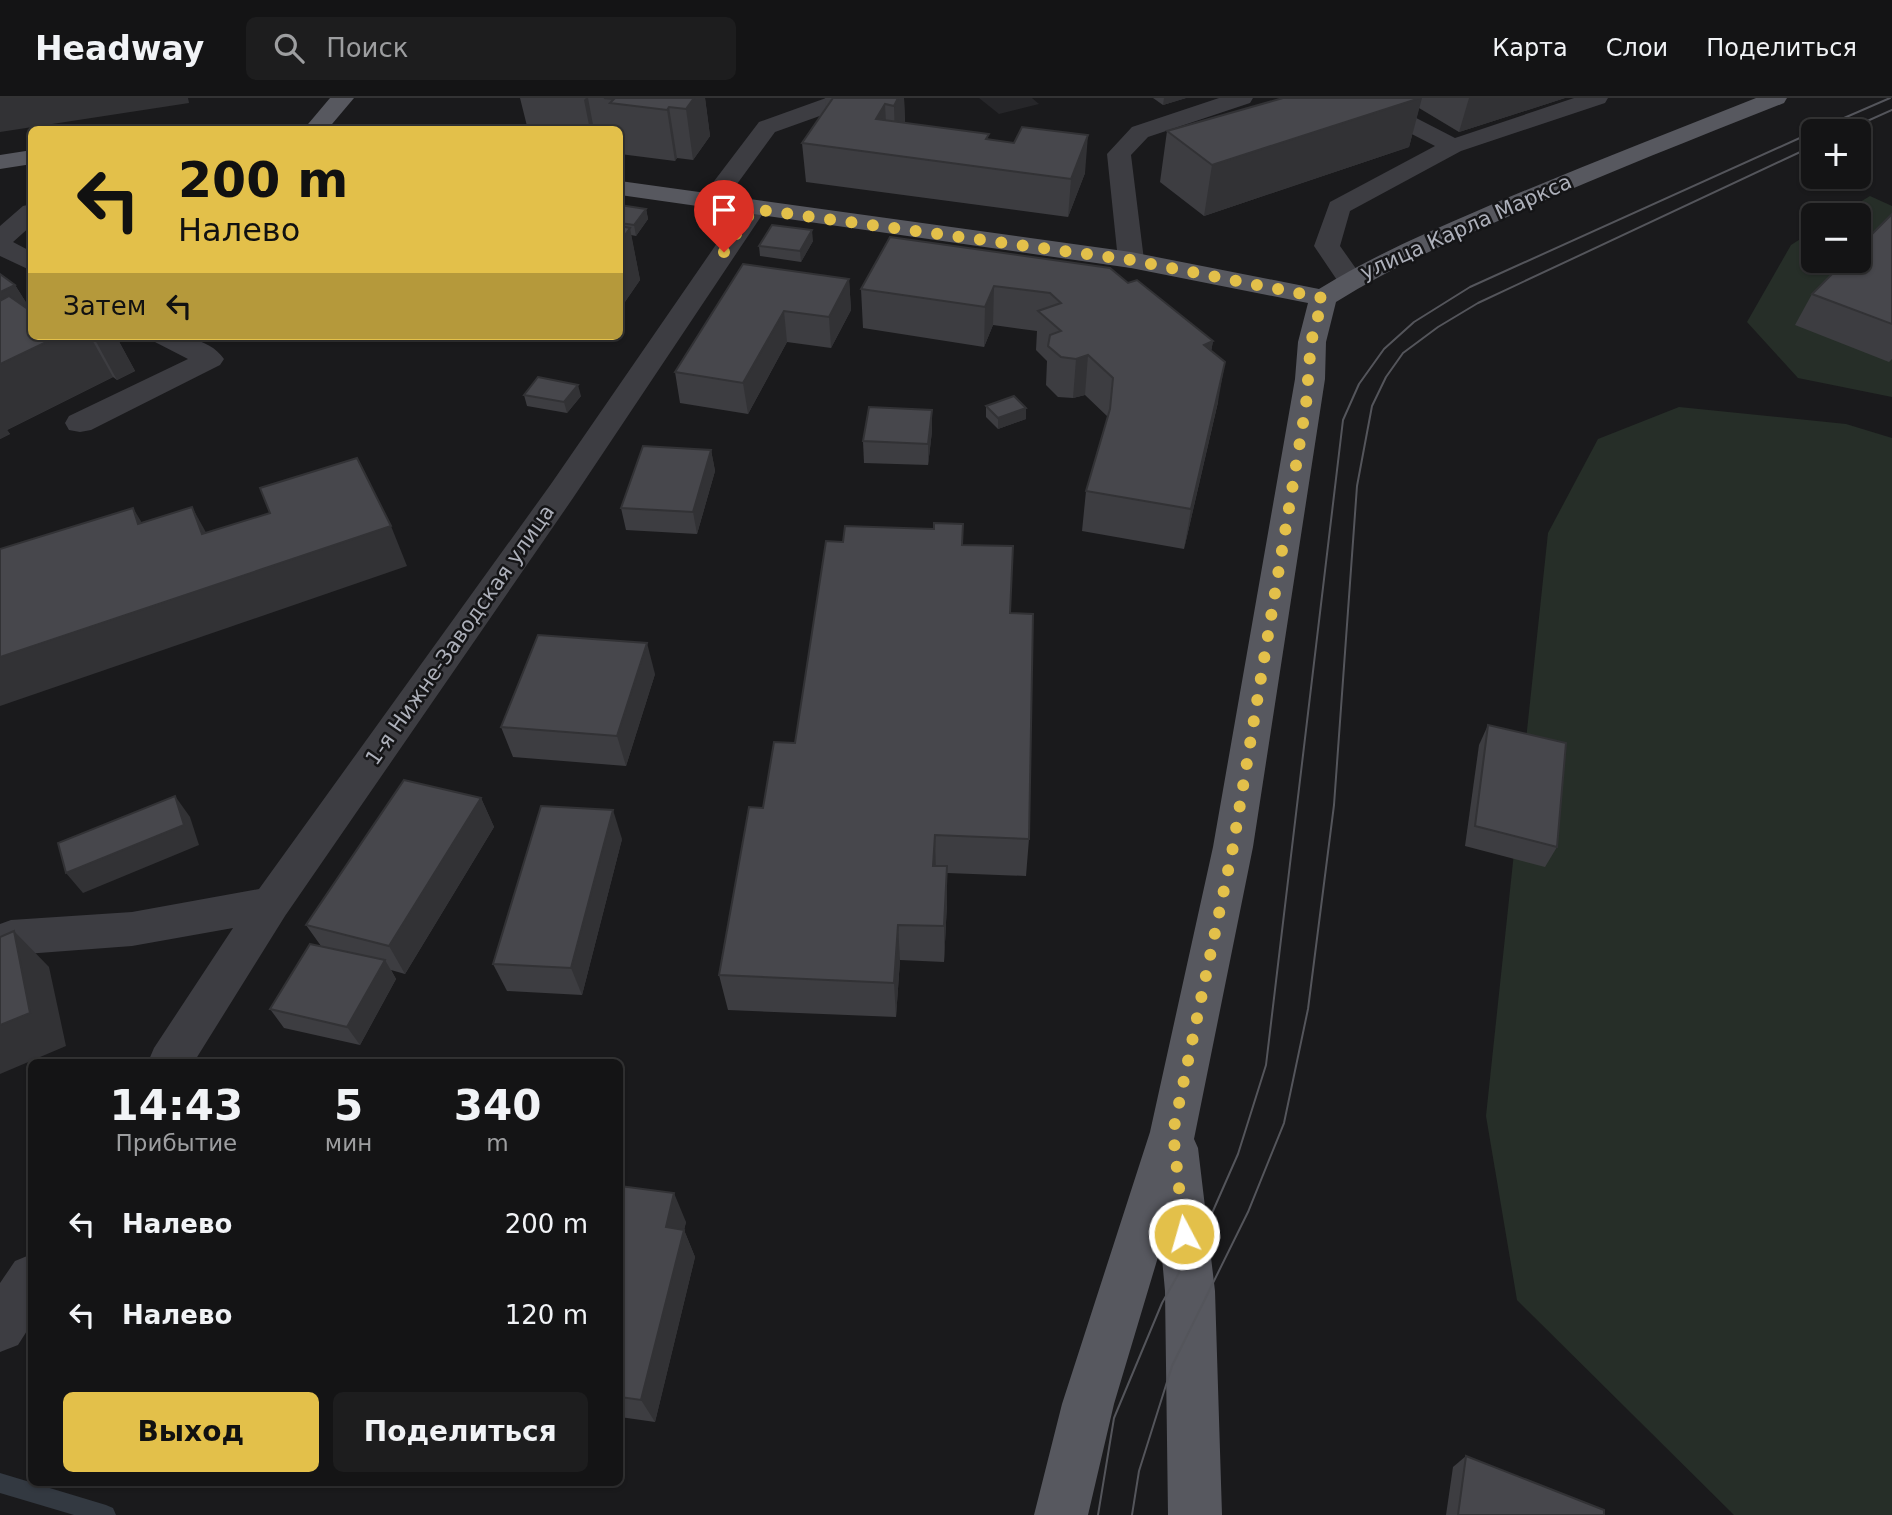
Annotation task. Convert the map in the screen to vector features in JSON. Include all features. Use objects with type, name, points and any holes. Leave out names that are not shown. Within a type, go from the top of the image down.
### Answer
[{"type":"main road","points":[[318,126],[343,98]]},
{"type":"main road","name":"улица Карла Маркса","points":[[1337,289],[1405,252],[1551,187],[1776,98]]},
{"type":"main road","points":[[0,162],[28,158]]},
{"type":"main road","points":[[623,188],[753,209],[1337,289],[1311,342],[1306,405],[1233,847],[1173,1132],[1088,1404],[1061,1515]]},
{"type":"main road","points":[[1173,1132],[1190,1291],[1195,1515]]},
{"type":"street","points":[[712,201],[767,127],[848,98]]},
{"type":"street","points":[[1131,260],[1119,154],[1140,132],[1242,98]]},
{"type":"street","points":[[1337,289],[1328,246],[1339,207],[1453,146],[1597,98]]},
{"type":"street","points":[[1381,109],[1453,146]]},
{"type":"street","name":"1-я Нижне-Заводская улица","points":[[172,1059],[271,904],[562,491],[753,209]]},
{"type":"street","points":[[28,215],[0,243],[28,260]]},
{"type":"street","points":[[80,423],[210,359],[173,340]]},
{"type":"street","points":[[0,942],[11,938],[132,929],[271,904]]},
{"type":"street","points":[[0,1327],[28,1284]]},
{"type":"shaded area","points":[[979,98],[1032,98],[1039,104],[999,114]]},
{"type":"shaded area","points":[[1870,196],[1892,206],[1892,397],[1798,378],[1747,322],[1791,245],[1801,239],[1801,273],[1871,273],[1871,203],[1859,203]]},
{"type":"shaded area","points":[[1679,407],[1846,424],[1892,438],[1892,1515],[1734,1515],[1517,1300],[1486,1116],[1548,533],[1598,439]]},
{"type":"building","points":[[604,98],[694,98],[686,109],[669,107],[667,110],[610,103],[614,99]]},
{"type":"building","points":[[833,98],[898,98],[894,106],[885,104],[876,119],[989,134],[986,139],[1014,143],[1022,127],[1088,135],[1071,179],[802,143]]},
{"type":"building","points":[[1283,98],[1420,98],[1212,165],[1167,131]]},
{"type":"building","points":[[623,205],[646,209],[634,225],[623,223]]},
{"type":"building","points":[[1892,214],[1892,324],[1812,294],[1833,273],[1871,273],[1871,235]]},
{"type":"building","points":[[772,225],[812,230],[800,251],[759,246]]},
{"type":"building","points":[[623,227],[630,228],[623,238]]},
{"type":"building","points":[[890,237],[1110,268],[1128,283],[1137,280],[1213,341],[1204,345],[1225,362],[1191,509],[1086,491],[1110,409],[1113,378],[1088,355],[1076,359],[1061,357],[1048,346],[1050,335],[1061,331],[1038,311],[1061,303],[1050,293],[994,286],[985,307],[861,289]]},
{"type":"building","points":[[743,264],[849,279],[829,317],[784,311],[743,383],[675,372]]},
{"type":"building","points":[[0,274],[15,285],[0,292]]},
{"type":"building","points":[[9,296],[28,309],[28,340],[51,340],[0,364],[0,301]]},
{"type":"building","points":[[538,377],[578,385],[564,402],[524,395]]},
{"type":"building","points":[[1014,396],[1026,408],[998,418],[986,406]]},
{"type":"building","points":[[869,407],[932,410],[928,444],[863,441]]},
{"type":"building","points":[[643,446],[711,450],[693,512],[621,508]]},
{"type":"building","points":[[357,458],[391,526],[0,657],[0,549],[133,508],[138,524],[192,507],[202,534],[270,513],[260,488]]},
{"type":"building","points":[[934,523],[963,524],[962,545],[1013,546],[1010,613],[1033,614],[1029,839],[935,835],[933,866],[947,866],[944,926],[898,925],[894,983],[719,975],[749,807],[763,808],[774,742],[795,743],[826,541],[843,542],[845,526],[934,529]]},
{"type":"building","points":[[538,635],[647,643],[617,736],[501,727]]},
{"type":"building","points":[[1488,725],[1566,743],[1557,847],[1475,826]]},
{"type":"building","points":[[404,780],[481,798],[389,946],[306,925]]},
{"type":"building","points":[[175,796],[184,825],[66,873],[58,843]]},
{"type":"building","points":[[541,806],[613,810],[571,968],[493,964]]},
{"type":"building","points":[[14,931],[30,1013],[0,1025],[0,937]]},
{"type":"building","points":[[310,944],[385,960],[347,1027],[270,1009]]},
{"type":"building","points":[[623,1186],[674,1193],[666,1227],[684,1230],[641,1400],[623,1397]]},
{"type":"building","points":[[1466,1456],[1604,1510],[1604,1515],[1458,1515]]},
{"type":"waterway","points":[[0,1483],[106,1515]]},
{"type":"tram line","points":[[1842,119],[1890,98]]},
{"type":"tram line","points":[[1871,119],[1892,110]]},
{"type":"tram line","points":[[1098,1515],[1114,1418],[1162,1303],[1209,1220],[1238,1154],[1266,1065],[1343,420],[1359,384],[1384,349],[1414,322],[1470,287],[1801,137]]},
{"type":"tram line","points":[[1132,1515],[1139,1471],[1172,1366],[1248,1212],[1284,1123],[1308,1009],[1334,805],[1357,486],[1372,406],[1386,377],[1403,353],[1438,327],[1478,303],[1801,152]]},
{"type":"route","points":[[724,252],[753,209],[1131,260],[1323,298],[1311,342],[1306,405],[1233,847],[1173,1132],[1184,1234]]}]
